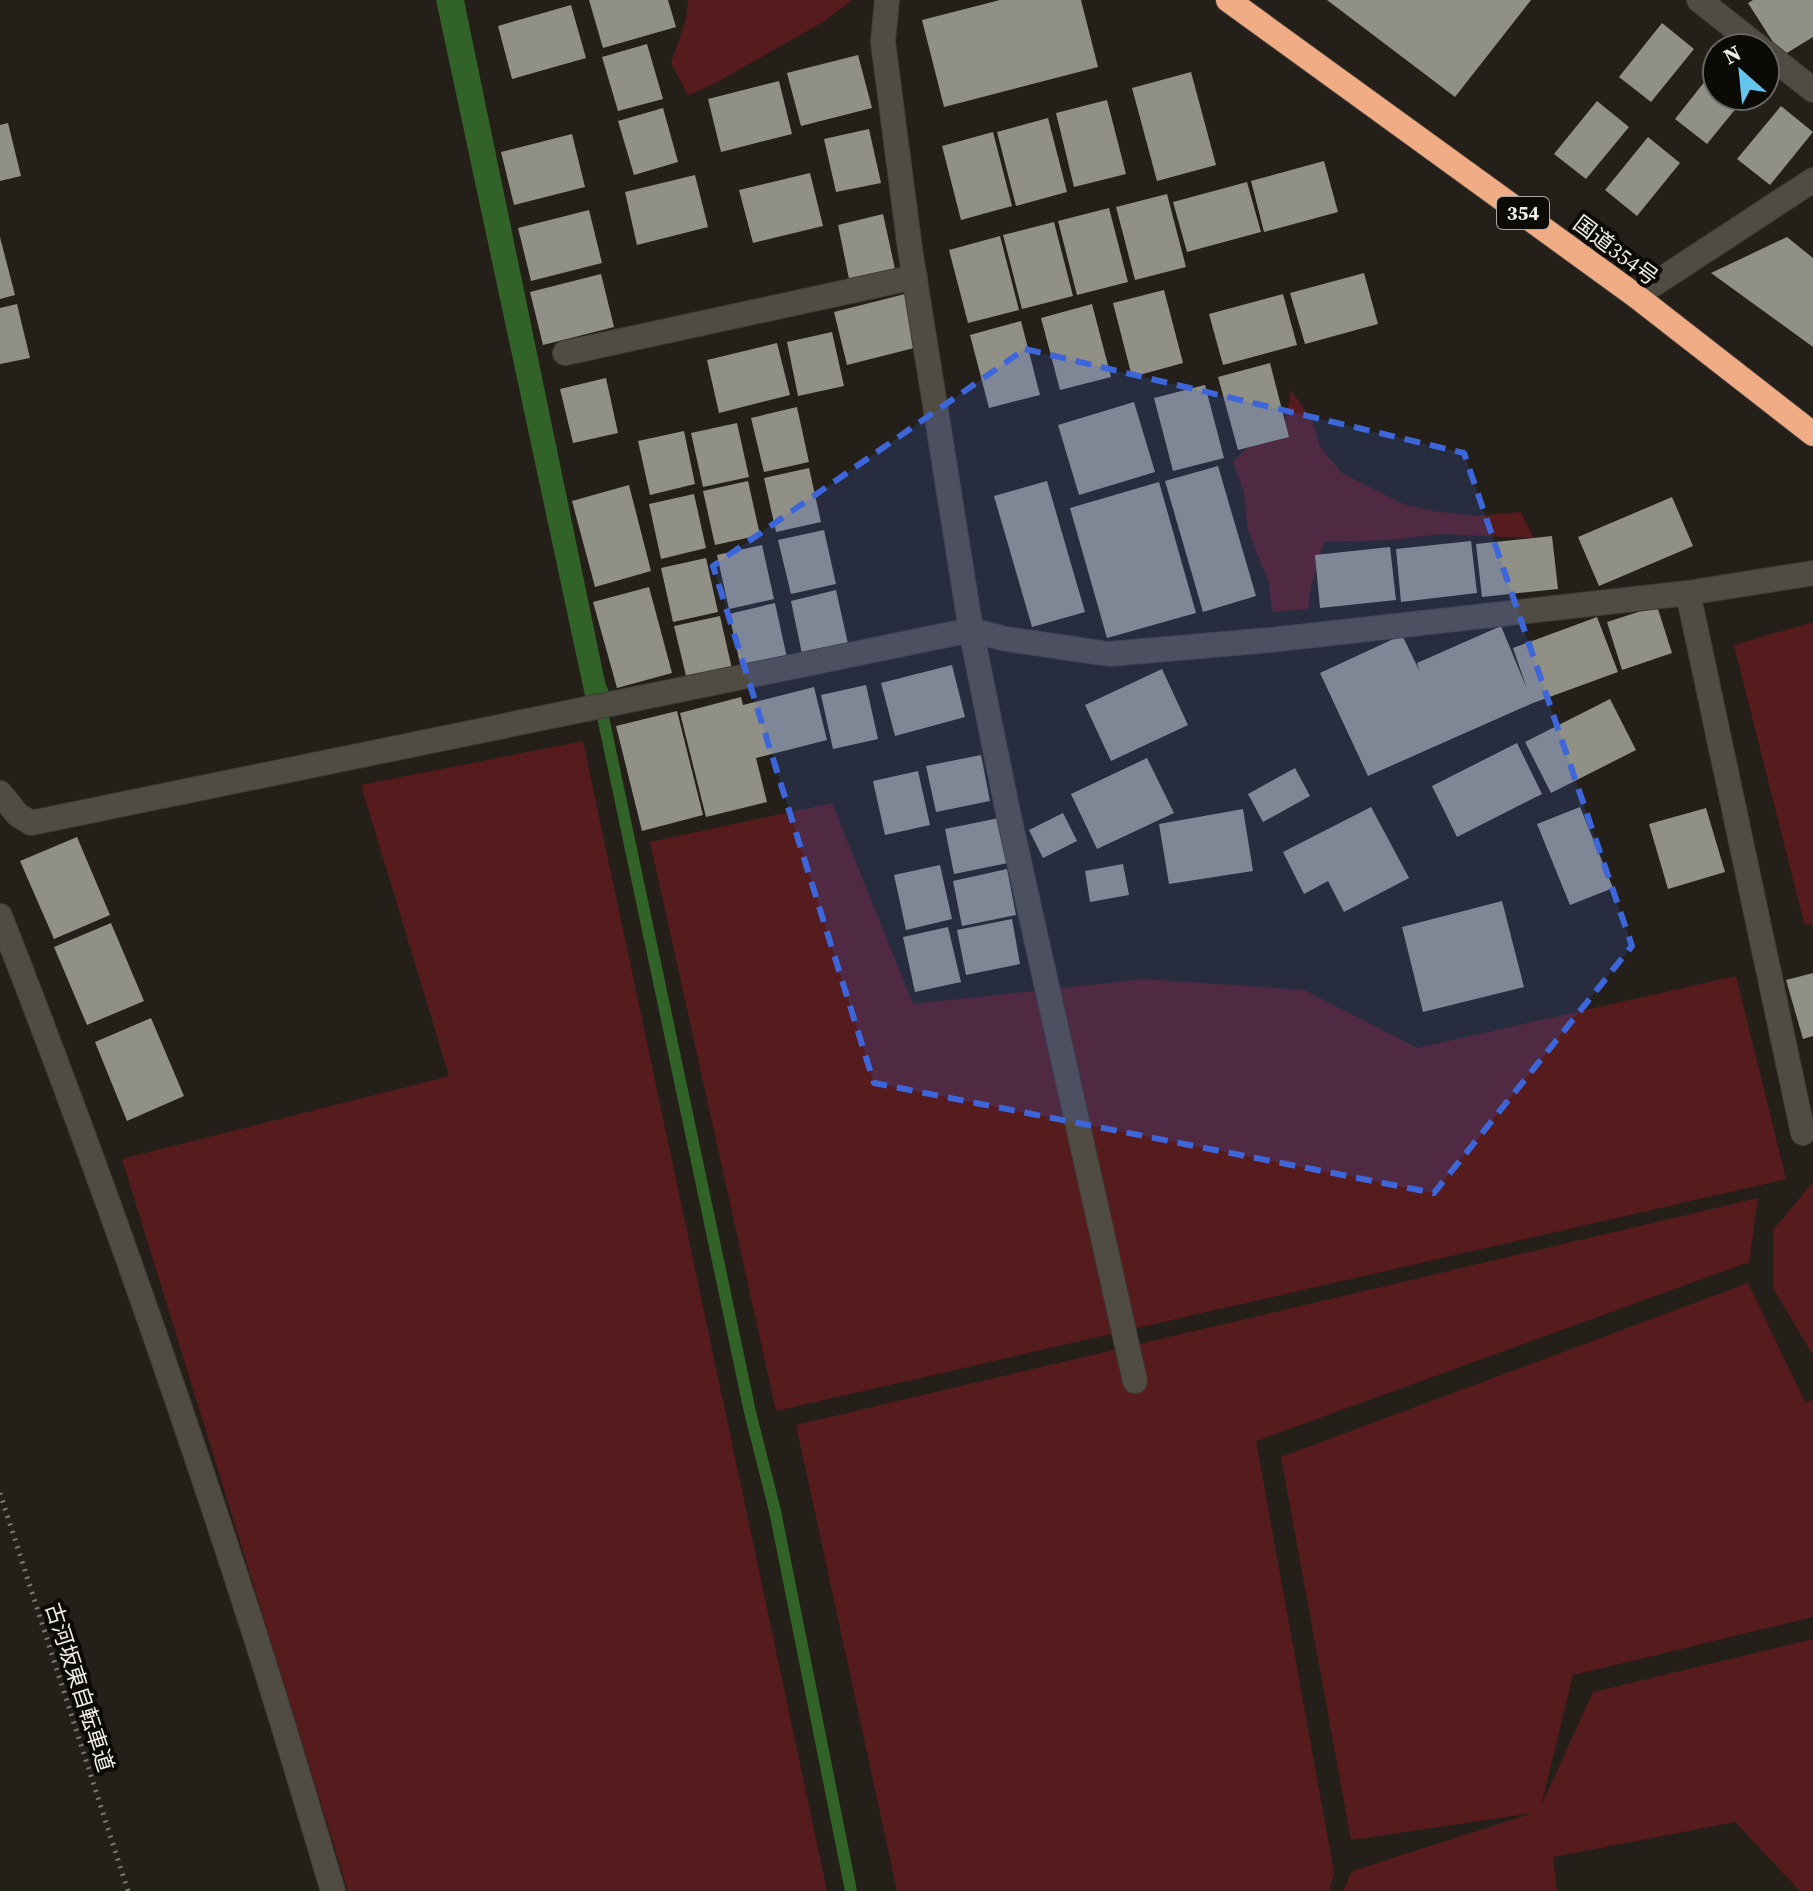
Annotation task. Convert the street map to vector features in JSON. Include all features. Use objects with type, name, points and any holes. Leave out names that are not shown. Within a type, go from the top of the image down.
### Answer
[{"type":"highway","name":"国道354号","points":[[1228,0],[1636,296],[1813,434]]},
{"type":"street","points":[[887,0],[883,42],[915,277],[971,630],[1007,808],[1135,1381]]},
{"type":"street","points":[[1699,0],[1740,32]]},
{"type":"street","points":[[1781,65],[1813,90]]},
{"type":"street","points":[[1636,296],[1813,180]]},
{"type":"street","points":[[565,353],[915,277]]},
{"type":"street","points":[[0,793],[18,815],[31,823],[971,630],[1006,639],[1109,654],[1270,640],[1688,593],[1813,573]]},
{"type":"street","points":[[1688,593],[1803,1133]]},
{"type":"street","points":[[0,916],[50,1044],[163,1360],[249,1613],[333,1891]]},
{"type":"path","name":"古河坂東自転車道","points":[[0,1493],[128,1891]]},
{"type":"highlighted area","points":[[1025,349],[1464,453],[1632,946],[1434,1193],[874,1083],[713,566]]},
{"type":"shaded area","points":[[436,0],[464,0],[605,682],[618,714],[589,722],[585,696]]},
{"type":"shaded area","points":[[688,0],[852,0],[823,22],[714,84],[688,95],[671,63],[686,19]]},
{"type":"shaded area","points":[[1291,390],[1312,420],[1320,447],[1342,473],[1403,504],[1433,511],[1476,516],[1521,512],[1534,538],[1440,534],[1391,540],[1324,542],[1311,586],[1308,609],[1272,612],[1269,583],[1248,531],[1244,492],[1233,461],[1262,434],[1285,424]]},
{"type":"shaded area","points":[[1813,622],[1813,925],[1804,923],[1734,645]]},
{"type":"shaded area","points":[[583,741],[827,1891],[348,1891],[122,1159],[449,1076],[361,785]]},
{"type":"shaded area","points":[[832,803],[913,1004],[1145,979],[1304,990],[1417,1048],[1736,976],[1786,1179],[776,1411],[650,842]]},
{"type":"shaded area","points":[[1813,1182],[1813,1355],[1773,1288],[1773,1230]]},
{"type":"shaded area","points":[[1758,1198],[1749,1262],[1256,1441],[1334,1872],[1329,1891],[897,1891],[796,1425]]},
{"type":"shaded area","points":[[1748,1283],[1805,1402],[1813,1400],[1813,1617],[1573,1675],[1541,1806],[1593,1692],[1813,1639],[1813,1891],[1800,1891],[1735,1822],[1553,1857],[1557,1891],[1343,1891],[1352,1871],[1533,1813],[1351,1840],[1281,1457]]},
{"type":"building","points":[[589,0],[668,0],[676,27],[603,48]]},
{"type":"building","points":[[1000,0],[1081,0],[1098,67],[944,107],[922,20]]},
{"type":"building","points":[[1327,0],[1531,0],[1455,97]]},
{"type":"building","points":[[1753,0],[1813,0],[1813,37],[1782,56],[1781,32],[1767,32],[1748,3]]},
{"type":"building","points":[[571,5],[586,58],[512,79],[498,26]]},
{"type":"building","points":[[1662,23],[1694,49],[1651,102],[1619,77]]},
{"type":"building","points":[[647,44],[663,99],[618,111],[602,57]]},
{"type":"building","points":[[858,55],[872,108],[801,126],[787,73]]},
{"type":"building","points":[[1191,72],[1216,165],[1157,181],[1132,88]]},
{"type":"building","points":[[779,81],[792,134],[721,152],[708,99]]},
{"type":"building","points":[[1701,86],[1701,112],[1733,112],[1707,144],[1675,119]]},
{"type":"building","points":[[1107,100],[1126,174],[1074,187],[1056,113]]},
{"type":"building","points":[[1597,101],[1629,127],[1586,179],[1554,154]]},
{"type":"building","points":[[1781,106],[1813,132],[1770,185],[1737,159],[1776,112],[1781,112]]},
{"type":"building","points":[[663,108],[678,162],[634,175],[618,121]]},
{"type":"building","points":[[1048,118],[1067,192],[1016,206],[997,132]]},
{"type":"building","points":[[8,123],[21,176],[0,181],[0,125]]},
{"type":"building","points":[[869,129],[881,183],[836,192],[824,139]]},
{"type":"building","points":[[993,132],[1012,206],[961,220],[942,146]]},
{"type":"building","points":[[572,134],[585,187],[514,205],[501,152]]},
{"type":"building","points":[[1648,137],[1680,163],[1637,216],[1605,190]]},
{"type":"building","points":[[1324,161],[1338,212],[1264,232],[1251,181]]},
{"type":"building","points":[[810,173],[823,226],[753,243],[739,190]]},
{"type":"building","points":[[695,175],[708,227],[637,245],[625,192]]},
{"type":"building","points":[[1247,182],[1261,232],[1187,252],[1173,202]]},
{"type":"building","points":[[1167,194],[1186,267],[1135,280],[1116,207]]},
{"type":"building","points":[[1109,208],[1128,282],[1077,295],[1058,221]]},
{"type":"building","points":[[589,210],[602,263],[531,281],[518,228]]},
{"type":"building","points":[[883,214],[895,269],[849,279],[838,225]]},
{"type":"building","points":[[1054,222],[1073,296],[1022,309],[1003,235]]},
{"type":"building","points":[[1000,236],[1019,310],[968,323],[949,250]]},
{"type":"building","points":[[0,237],[15,295],[0,299]]},
{"type":"building","points":[[1787,237],[1813,258],[1813,347],[1711,273]]},
{"type":"building","points":[[1364,273],[1378,324],[1305,344],[1290,293]]},
{"type":"building","points":[[601,274],[614,327],[543,345],[530,292]]},
{"type":"building","points":[[1164,290],[1183,363],[1132,377],[1113,303]]},
{"type":"building","points":[[905,294],[918,347],[847,365],[834,312]]},
{"type":"building","points":[[1283,294],[1297,345],[1223,365],[1209,314]]},
{"type":"building","points":[[17,304],[30,358],[0,364],[0,308]]},
{"type":"building","points":[[1092,304],[1111,377],[1060,390],[1041,318]]},
{"type":"building","points":[[1021,321],[1040,395],[989,408],[970,335]]},
{"type":"building","points":[[832,332],[844,386],[798,396],[787,342]]},
{"type":"building","points":[[777,343],[790,395],[719,413],[707,360]]},
{"type":"building","points":[[1270,363],[1289,437],[1238,450],[1218,377]]},
{"type":"building","points":[[606,378],[618,433],[573,443],[560,389]]},
{"type":"building","points":[[1205,385],[1224,458],[1173,471],[1154,398]]},
{"type":"building","points":[[1134,402],[1155,472],[1079,495],[1058,425]]},
{"type":"building","points":[[797,407],[809,462],[764,472],[751,418]]},
{"type":"building","points":[[737,423],[749,477],[703,487],[691,433]]},
{"type":"building","points":[[684,431],[695,484],[650,495],[638,441]]},
{"type":"building","points":[[1218,466],[1256,596],[1203,612],[1165,481]]},
{"type":"building","points":[[809,468],[821,522],[776,532],[764,478]]},
{"type":"building","points":[[748,481],[760,535],[715,545],[703,491]]},
{"type":"building","points":[[1047,481],[1085,612],[1032,627],[994,496]]},
{"type":"building","points":[[1159,482],[1196,613],[1107,638],[1070,508]]},
{"type":"building","points":[[629,485],[651,571],[595,587],[572,501]]},
{"type":"building","points":[[694,494],[706,548],[661,559],[649,504]]},
{"type":"building","points":[[1672,497],[1693,546],[1599,586],[1578,537]]},
{"type":"building","points":[[824,530],[836,584],[791,594],[778,540]]},
{"type":"building","points":[[1552,536],[1558,589],[1482,597],[1476,544]]},
{"type":"building","points":[[1471,541],[1477,593],[1401,602],[1396,549]]},
{"type":"building","points":[[762,545],[774,599],[729,609],[717,555]]},
{"type":"building","points":[[1390,547],[1396,600],[1320,608],[1315,555]]},
{"type":"building","points":[[706,558],[718,612],[673,622],[661,568]]},
{"type":"building","points":[[649,587],[672,673],[617,688],[593,602]]},
{"type":"building","points":[[836,590],[848,644],[802,654],[791,601]]},
{"type":"building","points":[[775,603],[787,658],[741,668],[729,614]]},
{"type":"building","points":[[1657,606],[1672,653],[1622,670],[1607,622]]},
{"type":"building","points":[[720,616],[732,669],[687,680],[674,626]]},
{"type":"building","points":[[1597,617],[1618,672],[1533,703],[1368,776],[1320,673],[1402,635],[1420,672],[1417,663],[1501,626],[1527,689],[1513,648]]},
{"type":"building","points":[[952,665],[965,717],[895,736],[881,683]]},
{"type":"building","points":[[1162,669],[1188,725],[1111,761],[1085,705]]},
{"type":"building","points":[[866,685],[878,739],[833,749],[821,695]]},
{"type":"building","points":[[814,687],[827,740],[756,758],[767,802],[706,817],[680,713],[741,697],[743,705]]},
{"type":"building","points":[[1610,699],[1636,750],[1551,793],[1525,742]]},
{"type":"building","points":[[677,711],[703,815],[642,831],[616,726]]},
{"type":"building","points":[[1517,743],[1542,794],[1457,837],[1432,786]]},
{"type":"building","points":[[981,755],[990,801],[936,812],[926,766]]},
{"type":"building","points":[[1147,758],[1174,813],[1097,849],[1071,794]]},
{"type":"building","points":[[1295,768],[1310,796],[1263,822],[1248,794]]},
{"type":"building","points":[[918,771],[930,825],[885,835],[873,781]]},
{"type":"building","points":[[1371,807],[1409,878],[1344,912],[1328,881],[1304,894],[1283,852]]},
{"type":"building","points":[[1580,807],[1613,888],[1570,905],[1537,824]]},
{"type":"building","points":[[1706,808],[1725,872],[1668,889],[1649,824]]},
{"type":"building","points":[[1243,809],[1253,871],[1169,884],[1159,824]]},
{"type":"building","points":[[1063,813],[1077,841],[1043,858],[1029,830]]},
{"type":"building","points":[[999,818],[1008,863],[954,874],[945,829]]},
{"type":"building","points":[[77,837],[110,915],[54,939],[20,861]]},
{"type":"building","points":[[1123,864],[1129,895],[1090,902],[1085,871]]},
{"type":"building","points":[[940,865],[952,919],[906,930],[894,875]]},
{"type":"building","points":[[1007,869],[1016,915],[962,926],[953,881]]},
{"type":"building","points":[[1502,901],[1524,987],[1423,1012],[1402,927]]},
{"type":"building","points":[[1012,919],[1020,964],[966,975],[957,930]]},
{"type":"building","points":[[111,923],[144,1001],[87,1025],[54,947]]},
{"type":"building","points":[[948,927],[961,982],[915,992],[903,937]]},
{"type":"building","points":[[1813,973],[1813,1036],[1803,1039],[1786,980]]},
{"type":"building","points":[[151,1018],[184,1096],[127,1121],[95,1042]]},
{"type":"waterway","points":[[603,717],[750,1412],[775,1511],[851,1891]]}]
